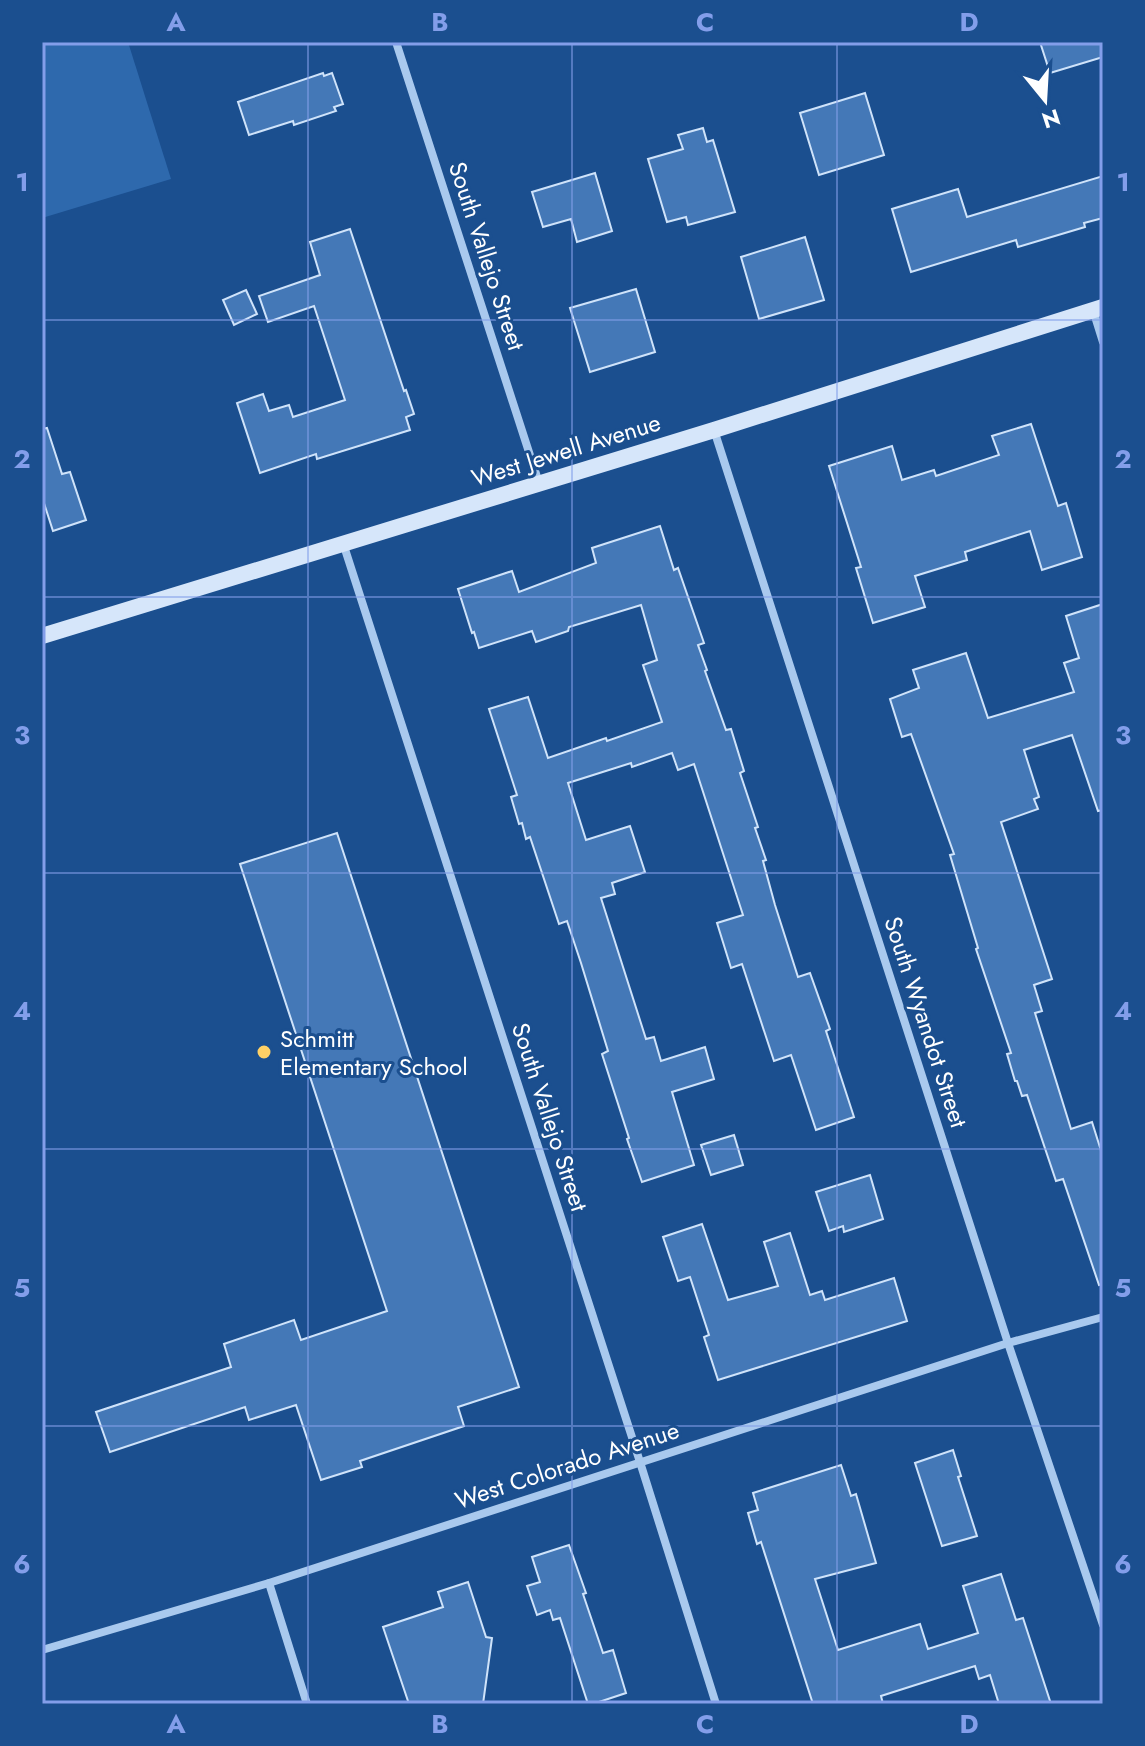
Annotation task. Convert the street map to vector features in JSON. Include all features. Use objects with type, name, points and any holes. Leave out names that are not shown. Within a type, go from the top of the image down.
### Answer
[{"type":"street","name":"South Vallejo Street","points":[[396,42],[539,483]]},
{"type":"street","name":"West Jewell Avenue","points":[[42,636],[1098,309]]},
{"type":"street","points":[[1098,309],[1103,342]]},
{"type":"street","name":"South Wyandot Street","points":[[714,430],[1008,1343],[1103,1625]]},
{"type":"street","name":"South Vallejo Street","points":[[343,542],[716,1704]]},
{"type":"street","name":"West Colorado Avenue","points":[[42,1650],[269,1583],[1008,1343],[1103,1317]]},
{"type":"street","points":[[269,1583],[307,1704]]},
{"type":"shaded area","points":[[42,42],[128,42],[171,179],[42,218]]},
{"type":"building","points":[[1040,42],[1103,42],[1103,57],[1050,73]]},
{"type":"building","points":[[323,73],[324,76],[332,73],[343,104],[334,107],[336,111],[249,135],[238,102]]},
{"type":"building","points":[[865,93],[884,155],[819,175],[800,113]]},
{"type":"building","points":[[703,128],[707,142],[713,140],[735,212],[688,225],[686,217],[667,222],[648,159],[683,149],[678,135]]},
{"type":"building","points":[[595,173],[612,231],[577,242],[571,219],[543,227],[532,192]]},
{"type":"building","points":[[1103,176],[1103,218],[1084,223],[1085,227],[1018,247],[1016,240],[911,272],[892,209],[958,189],[967,217]]},
{"type":"building","points":[[350,229],[414,414],[406,417],[410,430],[317,459],[316,454],[260,473],[237,403],[263,394],[269,411],[289,405],[293,417],[345,400],[314,306],[268,322],[259,296],[320,275],[310,242]]},
{"type":"building","points":[[805,237],[824,300],[759,319],[741,257]]},
{"type":"building","points":[[636,289],[655,352],[590,372],[570,308]]},
{"type":"building","points":[[246,290],[257,314],[234,325],[223,300]]},
{"type":"building","points":[[1031,424],[1058,506],[1066,503],[1082,557],[1042,570],[1030,531],[965,552],[967,560],[915,576],[925,607],[873,623],[856,568],[861,567],[829,466],[892,446],[902,480],[934,470],[936,476],[999,455],[992,436]]},
{"type":"building","points":[[47,428],[62,474],[70,472],[86,520],[53,531],[42,497],[42,429]]},
{"type":"building","points":[[660,526],[704,643],[698,645],[705,671],[726,730],[731,729],[744,771],[740,773],[758,827],[755,828],[766,860],[763,861],[798,977],[810,973],[830,1029],[826,1031],[854,1117],[816,1130],[791,1055],[774,1061],[742,964],[731,968],[717,923],[743,915],[694,764],[678,770],[672,753],[632,767],[631,763],[568,783],[586,840],[630,826],[645,872],[612,883],[615,894],[601,898],[646,1039],[654,1037],[661,1061],[705,1047],[714,1079],[672,1092],[694,1165],[642,1182],[602,1054],[608,1051],[581,963],[567,921],[559,924],[530,837],[526,839],[522,823],[519,824],[511,797],[517,795],[489,709],[528,697],[548,758],[662,722],[643,665],[657,660],[641,605],[569,627],[568,631],[536,642],[532,631],[479,648],[458,589],[512,571],[519,592],[596,563],[592,548]]},
{"type":"building","points":[[1103,604],[1103,810],[1098,811],[1072,735],[1024,750],[1039,797],[1034,799],[1038,809],[1001,822],[1052,979],[1034,985],[1042,1011],[1035,1013],[1071,1129],[1092,1122],[1103,1157],[1103,1284],[1099,1285],[1063,1179],[1056,1181],[1027,1095],[1022,1096],[1015,1081],[1007,1054],[1011,1053],[976,949],[950,855],[954,854],[911,734],[902,737],[890,699],[919,688],[913,670],[966,653],[988,718],[1074,692],[1064,663],[1079,658],[1066,616]]},
{"type":"building","name":"Schmitt Elementary School","points":[[337,833],[519,1387],[458,1407],[464,1426],[360,1461],[362,1467],[321,1480],[296,1405],[249,1420],[245,1407],[110,1452],[96,1412],[231,1367],[224,1344],[294,1320],[301,1340],[387,1311],[240,864]]},
{"type":"building","points":[[734,1135],[743,1165],[711,1175],[701,1145]]},
{"type":"building","points":[[870,1175],[883,1219],[844,1232],[843,1226],[829,1231],[816,1192]]},
{"type":"building","points":[[702,1224],[728,1300],[778,1286],[764,1242],[790,1233],[810,1295],[822,1291],[825,1300],[894,1278],[907,1321],[718,1380],[704,1337],[709,1335],[690,1277],[678,1281],[663,1237]]},
{"type":"building","points":[[953,1450],[961,1476],[958,1477],[977,1536],[942,1546],[915,1463]]},
{"type":"building","points":[[841,1465],[851,1496],[856,1494],[876,1563],[815,1579],[838,1650],[920,1624],[928,1649],[978,1633],[963,1586],[1001,1574],[1016,1620],[1023,1618],[1051,1704],[999,1704],[990,1675],[979,1679],[975,1666],[881,1696],[883,1704],[813,1704],[761,1542],[757,1544],[748,1513],[758,1510],[753,1493]]},
{"type":"building","points":[[569,1545],[603,1653],[613,1650],[626,1693],[593,1704],[588,1704],[560,1618],[553,1620],[550,1610],[537,1615],[527,1586],[540,1582],[532,1557]]},
{"type":"building","points":[[468,1582],[486,1637],[492,1638],[483,1704],[409,1704],[383,1627],[443,1607],[438,1592]]},
{"type":"place","name":"Schmitt Elementary School","points":[[264,1052]]}]
